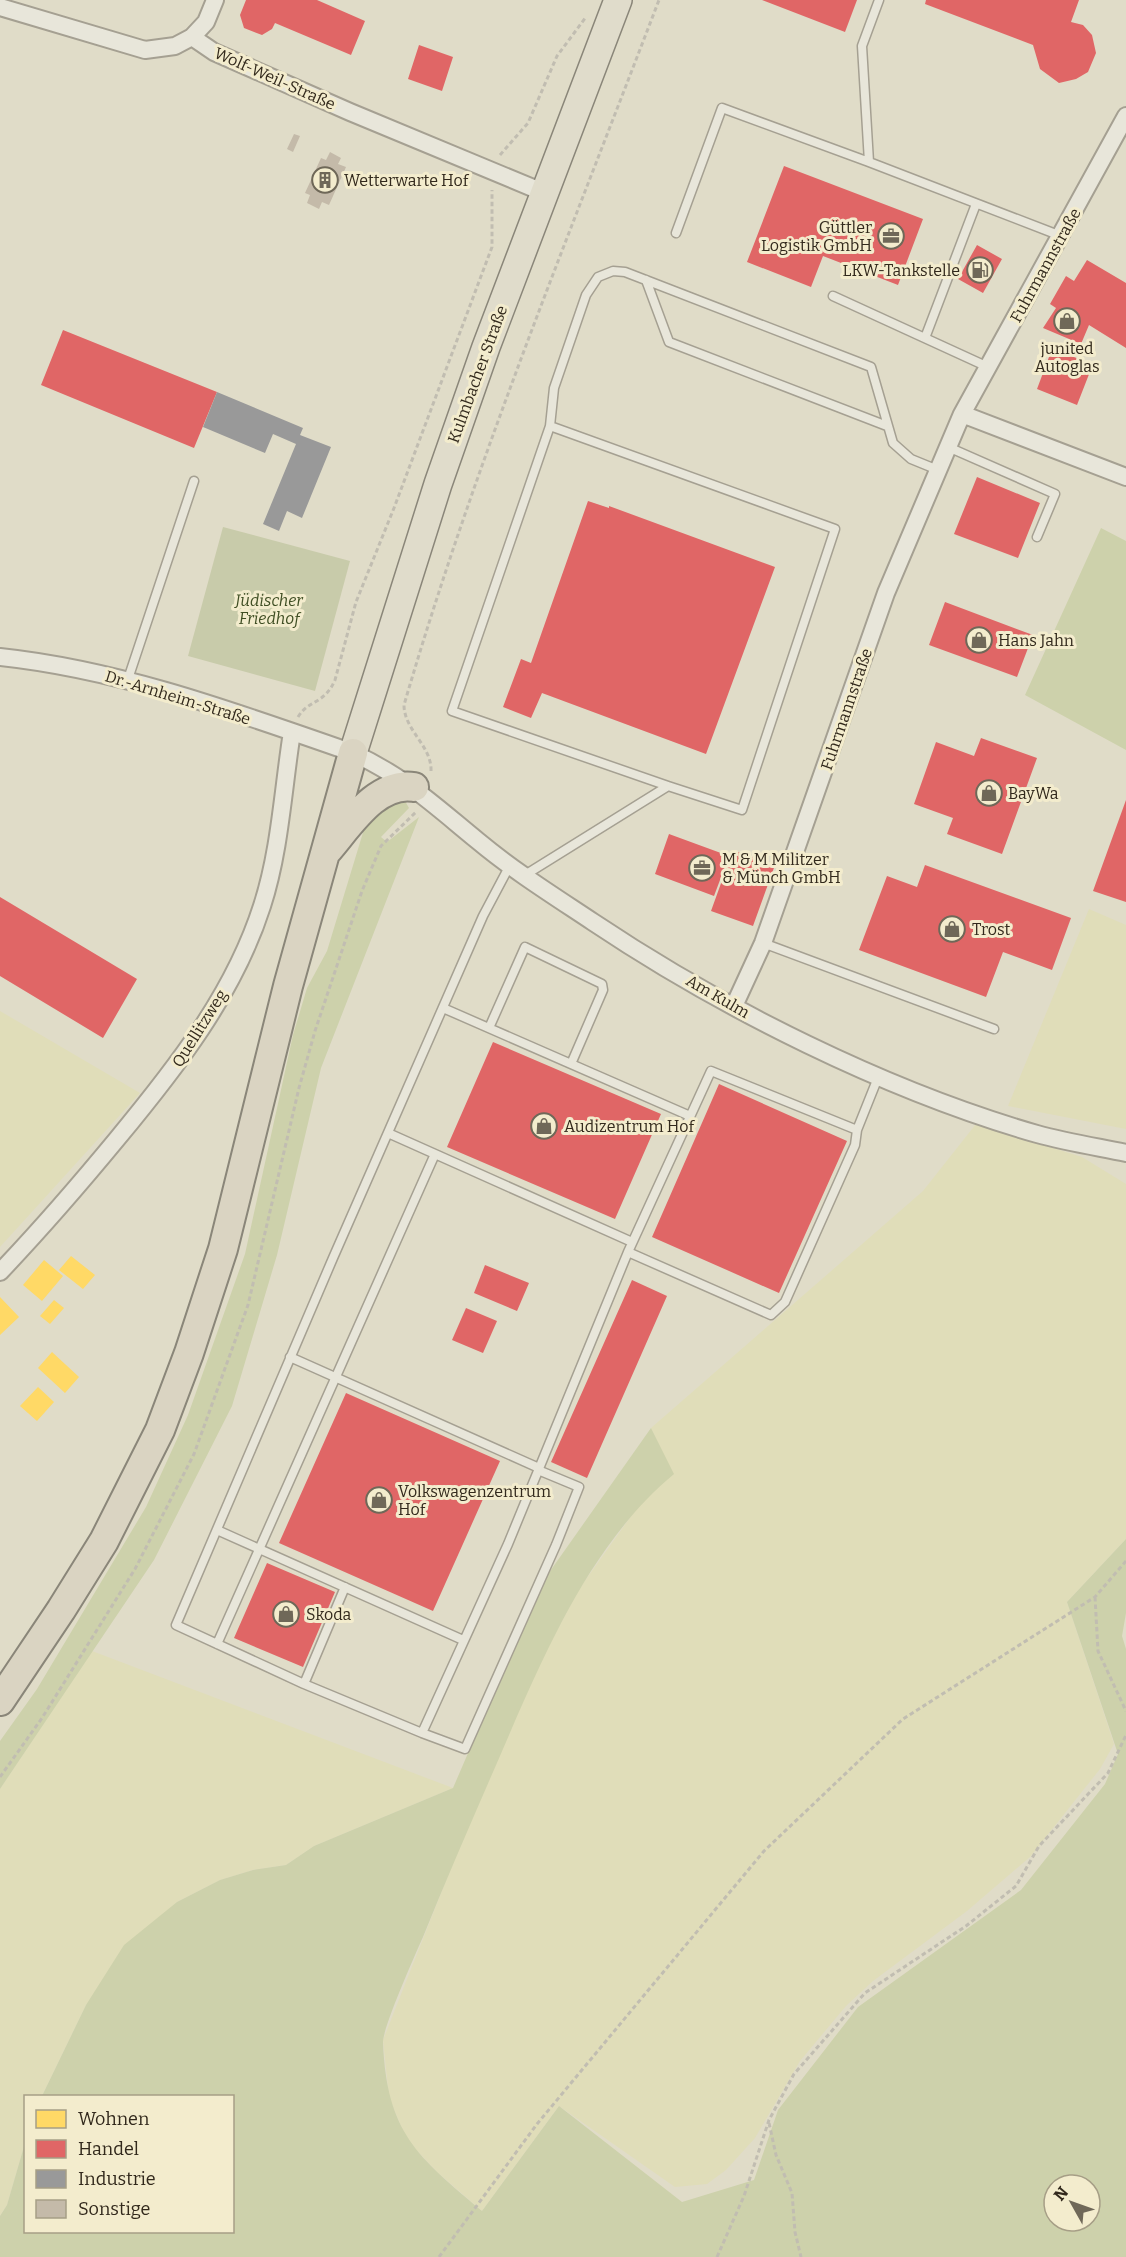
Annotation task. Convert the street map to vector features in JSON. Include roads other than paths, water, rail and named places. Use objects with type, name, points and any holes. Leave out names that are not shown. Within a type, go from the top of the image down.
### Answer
[{"type":"highway","points":[[0,1701],[104,1541],[160,1430],[224,1250],[268,1063],[322,857],[353,753]]},
{"type":"highway","points":[[322,857],[375,798],[393,789],[417,789]]},
{"type":"main road","name":"Kulmbacher Straße","points":[[353,753],[438,484],[486,347],[618,0]]},
{"type":"street","points":[[0,7],[145,50],[175,46],[192,37],[206,22],[215,0]]},
{"type":"street","name":"Wolf-Weil-Straße","points":[[192,37],[214,52],[545,193]]},
{"type":"street","name":"Fuhrmannstraße","points":[[734,1006],[764,943],[886,593],[962,414],[1126,116]]},
{"type":"street","points":[[962,414],[1126,477]]},
{"type":"street","name":"Dr.-Arnheim-Straße","points":[[0,657],[50,662],[128,679],[353,753]]},
{"type":"street","name":"Quellitzweg","points":[[0,1272],[49,1221],[167,1078],[212,1012],[242,956],[263,905],[275,850],[292,732]]},
{"type":"street","name":"Am Kulm","points":[[353,753],[386,768],[417,789],[480,843],[623,941],[734,1006],[823,1052],[935,1098],[1038,1134],[1126,1153]]},
{"type":"lane","points":[[869,162],[862,46],[879,0]]},
{"type":"lane","points":[[676,233],[723,108],[1062,236]]},
{"type":"lane","points":[[925,338],[976,204]]},
{"type":"lane","points":[[550,426],[835,529],[742,810],[452,711],[550,426],[554,388],[586,295],[598,277],[613,271],[625,272],[871,367],[886,426],[893,443],[911,459],[938,470]]},
{"type":"lane","points":[[646,280],[669,342],[886,426]]},
{"type":"lane","points":[[833,296],[988,367]]},
{"type":"lane","points":[[948,447],[1056,494],[1037,537]]},
{"type":"lane","points":[[128,679],[194,481]]},
{"type":"lane","points":[[525,875],[668,786]]},
{"type":"lane","points":[[290,1357],[579,1487],[556,1545],[465,1749],[303,1684],[176,1625],[290,1357],[442,1008],[487,907],[510,864]]},
{"type":"lane","points":[[764,943],[994,1029]]},
{"type":"lane","points":[[489,1028],[525,947],[602,984],[603,990],[571,1064]]},
{"type":"lane","points":[[442,1008],[690,1116]]},
{"type":"lane","points":[[422,1733],[508,1544],[632,1242],[711,1071],[857,1130]]},
{"type":"lane","points":[[628,1252],[771,1315],[785,1302],[855,1145],[857,1130],[879,1075]]},
{"type":"lane","points":[[388,1133],[632,1242]]},
{"type":"lane","points":[[217,1644],[435,1155]]},
{"type":"lane","points":[[217,1530],[463,1640]]},
{"type":"lane","points":[[303,1684],[345,1587]]},
{"type":"place","name":"Wetterwarte Hof","points":[[325,180]]},
{"type":"place","name":"Güttler Logistik GmbH","points":[[891,236]]},
{"type":"place","name":"LKW-Tankstelle","points":[[980,270]]},
{"type":"place","name":"junited Autoglas","points":[[1067,321]]},
{"type":"place","name":"Hans Jahn","points":[[979,640]]},
{"type":"place","name":"BayWa","points":[[989,793]]},
{"type":"place","name":"M & M Militzer & Münch GmbH","points":[[702,868]]},
{"type":"place","name":"Trost","points":[[952,929]]},
{"type":"place","name":"Audizentrum Hof","points":[[544,1126]]},
{"type":"place","name":"Volkswagenzentrum Hof","points":[[379,1500]]},
{"type":"place","name":"Skoda","points":[[286,1614]]},
{"type":"park label","name":"Jüdischer Friedhof","points":[[269,609]]}]
